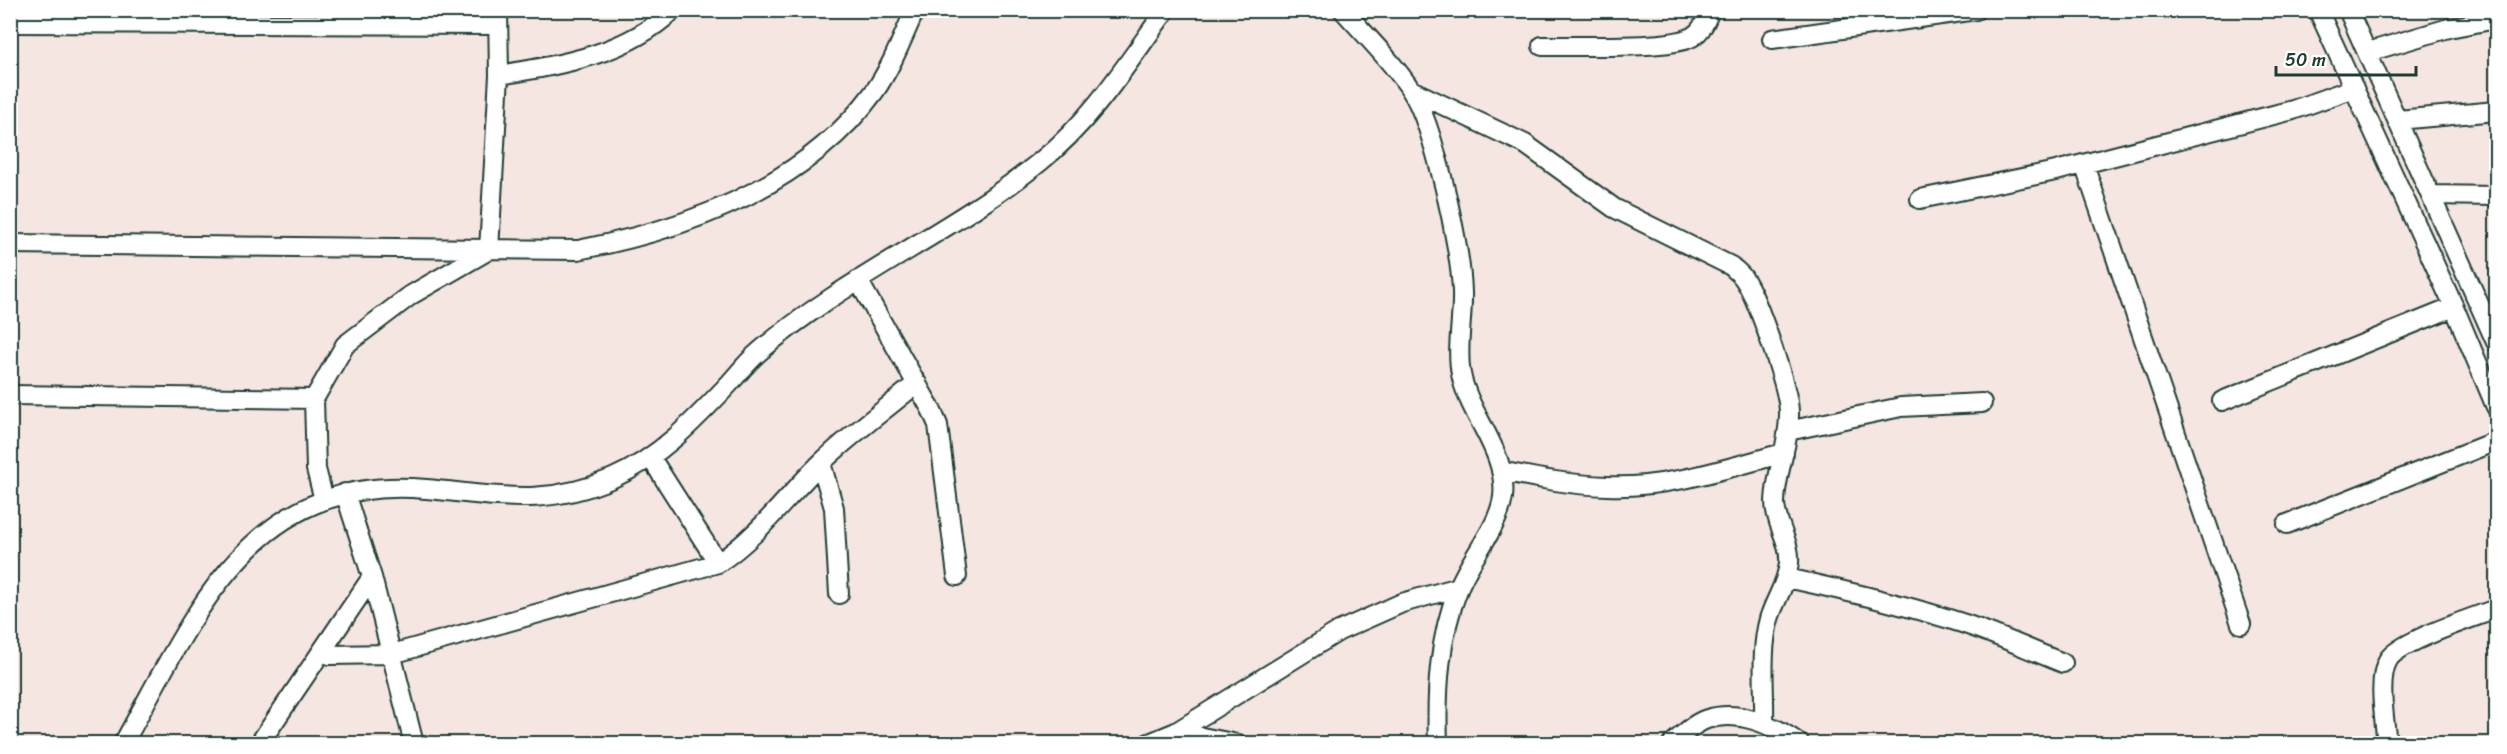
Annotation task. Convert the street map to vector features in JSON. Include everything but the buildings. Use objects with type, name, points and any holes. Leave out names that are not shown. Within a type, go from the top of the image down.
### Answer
[{"type":"street","points":[[499,75],[597,55],[660,23],[673,10]]},
{"type":"street","points":[[10,243],[578,250],[617,243],[692,220],[735,202],[791,171],[837,135],[875,91],[915,10]]},
{"type":"street","points":[[123,744],[204,598],[225,571],[255,542],[284,521],[324,500],[345,493],[388,487],[507,499],[541,497],[586,488],[615,477],[651,458],[685,429],[759,351],[858,280],[944,230],[1041,161],[1088,115],[1166,10]]},
{"type":"street","points":[[1343,10],[1412,90],[1423,112],[1450,215],[1458,258],[1462,291],[1460,371],[1466,394],[1502,471],[1503,497],[1498,513],[1459,587],[1438,669],[1438,744]]},
{"type":"street","points":[[1542,46],[1671,43],[1692,37],[1705,25],[1710,10]]},
{"type":"street","points":[[1772,39],[1976,10]]},
{"type":"street","points":[[2318,10],[2454,307],[2496,407]]},
{"type":"street","points":[[2348,10],[2492,320],[2496,342]]},
{"type":"street","points":[[10,23],[49,17],[498,18],[499,75],[489,250]]},
{"type":"street","points":[[2368,52],[2449,28],[2496,19]]},
{"type":"street","points":[[1920,200],[2084,164],[2293,110],[2354,88]]},
{"type":"street","points":[[1412,90],[1517,139],[1614,208],[1731,266],[1744,279],[1755,300],[1789,410],[1788,431],[1775,501],[1776,518],[1789,559],[1787,578],[1770,618],[1766,639],[1764,723]]},
{"type":"street","points":[[2398,120],[2496,111]]},
{"type":"street","points":[[2084,164],[2241,624]]},
{"type":"street","points":[[2432,195],[2496,196]]},
{"type":"street","points":[[324,500],[316,469],[314,399],[345,345],[411,295],[489,250]]},
{"type":"street","points":[[858,280],[917,383],[938,425],[957,576]]},
{"type":"street","points":[[2222,401],[2454,307]]},
{"type":"street","points":[[322,652],[330,655],[392,654],[718,563],[741,548],[761,529],[821,463],[917,383]]},
{"type":"street","points":[[10,395],[314,399]]},
{"type":"street","points":[[1788,431],[1900,407],[1982,403]]},
{"type":"street","points":[[2287,524],[2496,441]]},
{"type":"street","points":[[1502,471],[1567,483],[1608,487],[1637,485],[1706,473],[1784,453]]},
{"type":"street","points":[[651,458],[718,563]]},
{"type":"street","points":[[821,463],[834,508],[839,594]]},
{"type":"street","points":[[345,493],[372,577],[414,744]]},
{"type":"street","points":[[259,744],[372,577]]},
{"type":"street","points":[[1787,578],[1864,594],[1957,622],[2063,663]]},
{"type":"street","points":[[1147,744],[1176,732],[1339,631],[1402,603],[1459,587]]},
{"type":"street","points":[[2387,744],[2383,705],[2387,661],[2396,650],[2416,640],[2496,609]]},
{"type":"street","points":[[1672,744],[1693,726],[1707,719],[1728,716],[1764,723],[1800,744]]},
{"type":"street","points":[[1176,732],[1238,744]]}]
